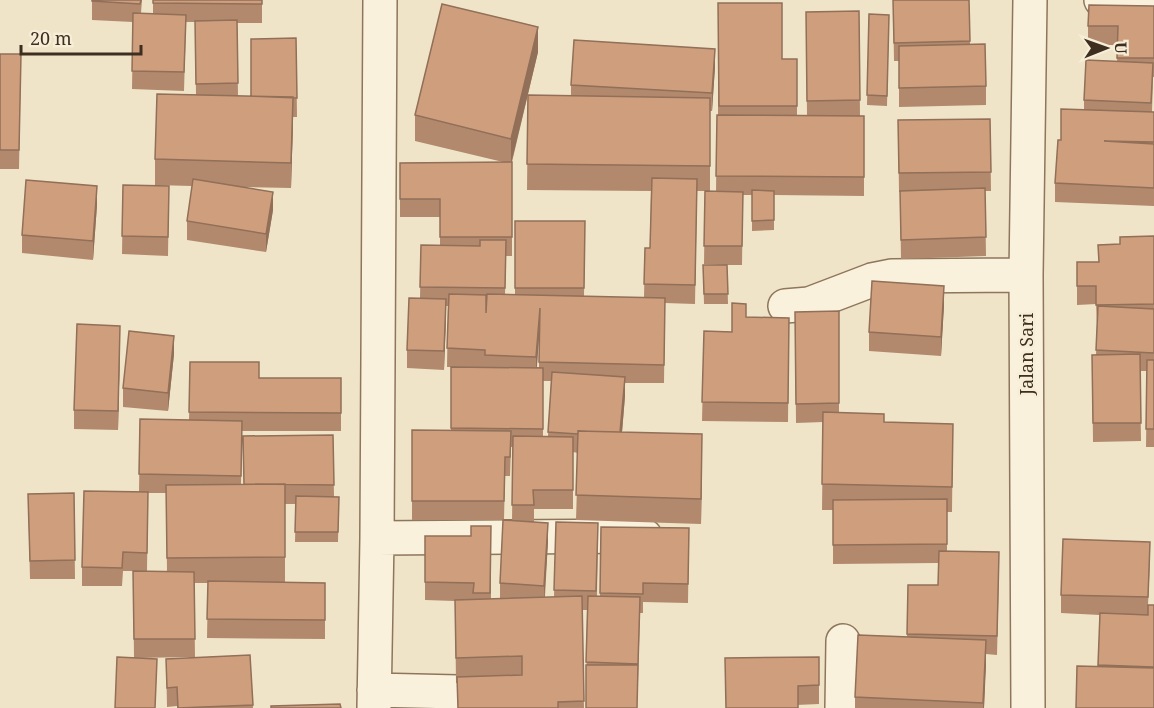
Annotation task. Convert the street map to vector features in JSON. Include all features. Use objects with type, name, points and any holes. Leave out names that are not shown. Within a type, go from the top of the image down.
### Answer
[{"type":"street","points":[[380,0],[374,699],[501,693]]},
{"type":"street","name":"Jalan Sari","points":[[1028,708],[1026,275],[1030,0]]},
{"type":"street","points":[[1101,0],[1154,4]]},
{"type":"street","points":[[785,306],[809,304],[864,282],[892,276],[1026,275]]},
{"type":"street","points":[[377,538],[618,535],[672,537]]},
{"type":"street","points":[[842,708],[843,641]]},
{"type":"building","points":[[92,0],[141,0],[140,4]]},
{"type":"building","points":[[153,0],[262,0],[262,4],[153,3]]},
{"type":"building","points":[[893,0],[969,0],[970,41],[894,43]]},
{"type":"building","points":[[718,3],[782,3],[782,59],[797,59],[797,106],[719,106]]},
{"type":"building","points":[[442,4],[538,27],[511,139],[415,115]]},
{"type":"building","points":[[1089,5],[1154,6],[1154,58],[1117,58],[1118,26],[1088,26]]},
{"type":"building","points":[[859,11],[860,100],[807,101],[806,12]]},
{"type":"building","points":[[133,13],[186,15],[184,72],[132,71]]},
{"type":"building","points":[[869,14],[889,15],[887,96],[867,95]]},
{"type":"building","points":[[237,20],[238,83],[196,84],[195,21]]},
{"type":"building","points":[[296,38],[297,98],[251,96],[251,39]]},
{"type":"building","points":[[574,40],[715,49],[712,93],[571,85]]},
{"type":"building","points":[[985,44],[986,86],[899,88],[899,46]]},
{"type":"building","points":[[0,54],[21,54],[19,150],[0,150]]},
{"type":"building","points":[[1086,60],[1153,63],[1151,103],[1084,100]]},
{"type":"building","points":[[157,94],[293,97],[291,163],[155,159]]},
{"type":"building","points":[[528,95],[710,98],[710,166],[527,164]]},
{"type":"building","points":[[1061,109],[1154,112],[1154,142],[1104,141],[1154,144],[1154,188],[1055,183],[1058,140],[1061,140]]},
{"type":"building","points":[[717,115],[864,116],[864,177],[716,176]]},
{"type":"building","points":[[990,119],[991,172],[899,173],[898,120]]},
{"type":"building","points":[[512,162],[512,237],[440,237],[440,199],[400,199],[400,163]]},
{"type":"building","points":[[652,178],[697,179],[695,285],[644,284],[645,248],[650,248]]},
{"type":"building","points":[[193,179],[273,192],[266,234],[187,221]]},
{"type":"building","points":[[26,180],[97,186],[93,241],[22,235]]},
{"type":"building","points":[[123,185],[169,186],[168,237],[122,236]]},
{"type":"building","points":[[985,188],[986,237],[901,240],[900,191]]},
{"type":"building","points":[[752,190],[774,191],[774,220],[752,221]]},
{"type":"building","points":[[705,191],[743,192],[742,246],[704,246]]},
{"type":"building","points":[[515,221],[585,221],[584,288],[515,288]]},
{"type":"building","points":[[1154,236],[1154,304],[1096,305],[1096,286],[1077,286],[1077,262],[1099,262],[1098,245],[1120,244],[1120,237]]},
{"type":"building","points":[[480,240],[506,240],[505,288],[420,287],[421,245],[480,246]]},
{"type":"building","points":[[703,265],[727,265],[728,294],[704,294]]},
{"type":"building","points":[[872,281],[944,286],[941,337],[869,332]]},
{"type":"building","points":[[449,294],[486,295],[486,313],[487,294],[665,298],[664,365],[539,362],[540,308],[536,357],[485,355],[485,350],[447,348]]},
{"type":"building","points":[[409,298],[446,299],[444,351],[407,350]]},
{"type":"building","points":[[732,303],[746,304],[746,317],[789,318],[788,403],[702,402],[704,331],[732,332]]},
{"type":"building","points":[[1098,306],[1154,309],[1154,353],[1096,350]]},
{"type":"building","points":[[839,311],[839,403],[796,404],[795,312]]},
{"type":"building","points":[[77,324],[120,326],[118,411],[74,410]]},
{"type":"building","points":[[129,331],[174,336],[168,393],[123,388]]},
{"type":"building","points":[[1140,354],[1141,423],[1093,423],[1092,355]]},
{"type":"building","points":[[1147,360],[1154,360],[1154,429],[1146,429]]},
{"type":"building","points":[[190,362],[259,362],[259,378],[341,378],[341,413],[189,412]]},
{"type":"building","points":[[451,367],[543,368],[543,429],[451,428]]},
{"type":"building","points":[[552,372],[625,377],[620,432],[578,431],[578,434],[548,432]]},
{"type":"building","points":[[823,412],[884,414],[884,422],[953,424],[952,487],[822,484]]},
{"type":"building","points":[[140,419],[242,421],[241,476],[139,474]]},
{"type":"building","points":[[412,430],[511,431],[510,457],[505,457],[504,501],[412,501]]},
{"type":"building","points":[[578,431],[702,434],[701,499],[576,495]]},
{"type":"building","points":[[333,435],[334,485],[244,484],[243,436]]},
{"type":"building","points":[[513,436],[573,437],[573,490],[533,490],[534,505],[512,505]]},
{"type":"building","points":[[285,484],[285,557],[167,558],[166,485]]},
{"type":"building","points":[[84,491],[148,492],[147,553],[123,552],[122,568],[82,567]]},
{"type":"building","points":[[74,493],[75,560],[30,561],[28,494]]},
{"type":"building","points":[[296,496],[339,497],[338,532],[295,532]]},
{"type":"building","points":[[947,499],[947,544],[833,545],[833,500]]},
{"type":"building","points":[[503,520],[548,523],[544,586],[500,583]]},
{"type":"building","points":[[556,522],[598,523],[596,591],[554,590]]},
{"type":"building","points":[[471,526],[491,526],[490,593],[473,593],[474,583],[425,582],[425,536],[471,536]]},
{"type":"building","points":[[601,527],[689,528],[688,584],[643,583],[643,594],[600,593]]},
{"type":"building","points":[[1063,539],[1150,542],[1148,597],[1061,595]]},
{"type":"building","points":[[939,551],[999,552],[997,636],[907,634],[908,585],[938,585]]},
{"type":"building","points":[[133,571],[194,572],[195,639],[134,639]]},
{"type":"building","points":[[208,581],[325,583],[325,620],[207,619]]},
{"type":"building","points":[[582,596],[584,701],[558,702],[558,708],[458,708],[457,677],[522,675],[522,656],[456,658],[455,600]]},
{"type":"building","points":[[588,596],[640,597],[638,664],[586,662]]},
{"type":"building","points":[[1148,605],[1154,605],[1154,667],[1098,665],[1100,613],[1148,615]]},
{"type":"building","points":[[858,635],[986,640],[983,703],[855,697]]},
{"type":"building","points":[[250,655],[253,705],[178,708],[177,687],[167,688],[166,659]]},
{"type":"building","points":[[117,657],[157,659],[155,708],[115,708]]},
{"type":"building","points":[[819,657],[819,685],[798,686],[798,708],[726,708],[725,658]]},
{"type":"building","points":[[586,665],[638,665],[637,708],[586,708]]},
{"type":"building","points":[[1077,666],[1154,668],[1154,708],[1076,708]]},
{"type":"building","points":[[340,704],[341,708],[271,708],[271,706]]}]
